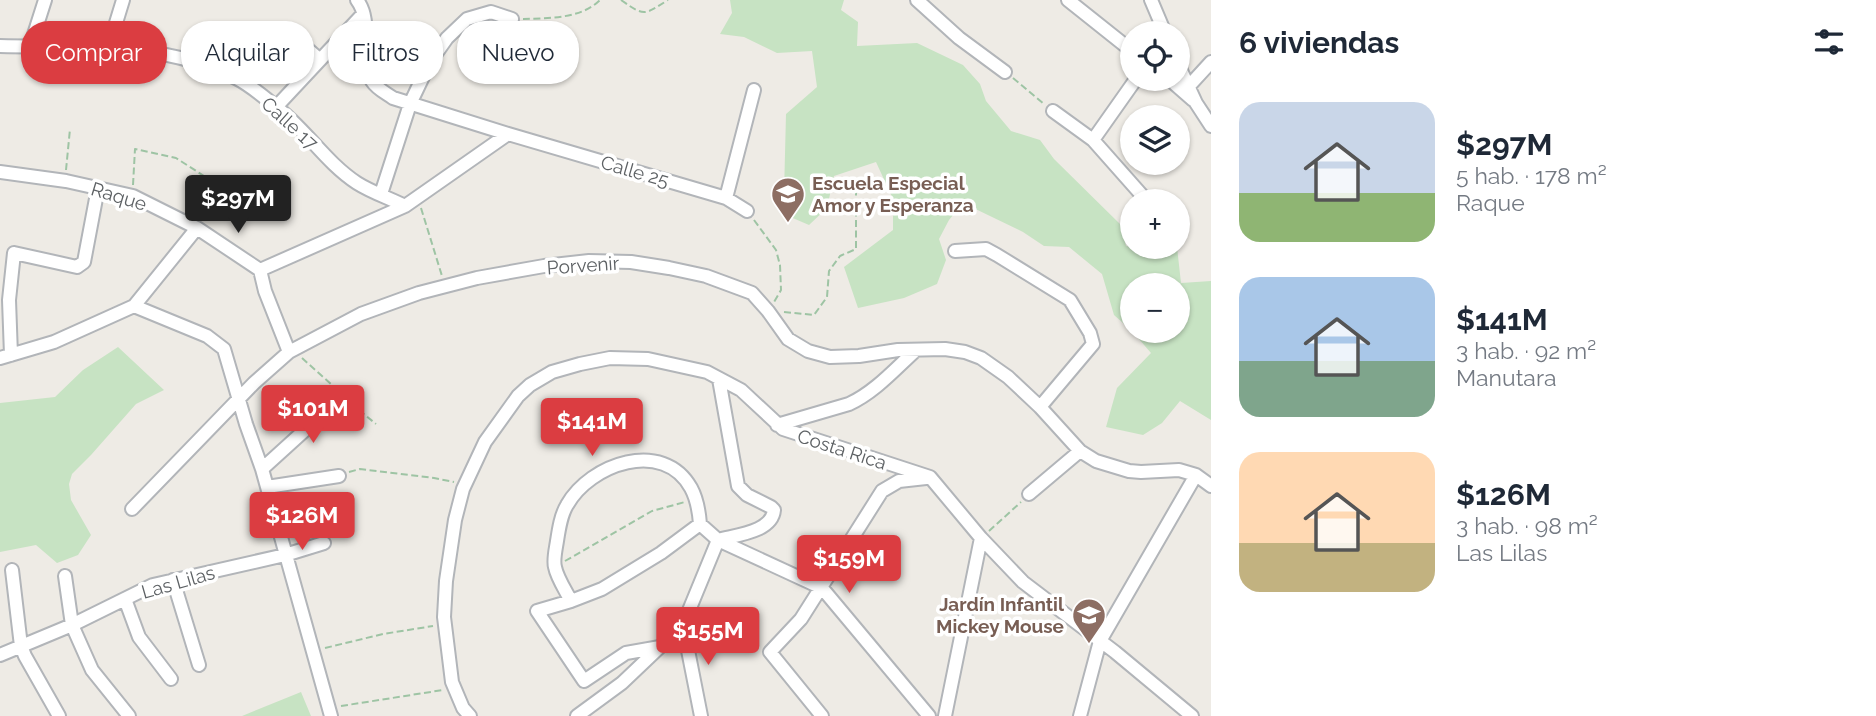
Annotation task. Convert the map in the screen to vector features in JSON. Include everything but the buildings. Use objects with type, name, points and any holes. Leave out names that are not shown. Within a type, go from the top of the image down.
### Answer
[{"type":"street","points":[[38,21],[45,0]]},
{"type":"street","points":[[117,21],[123,0]]},
{"type":"street","points":[[276,106],[363,13],[357,0]]},
{"type":"street","points":[[485,0],[491,12]]},
{"type":"street","points":[[917,0],[959,38],[1004,72]]},
{"type":"street","points":[[1068,0],[1120,41]]},
{"type":"street","points":[[1151,0],[1160,21]]},
{"type":"street","points":[[381,194],[410,104],[430,62],[447,38],[467,19],[491,12],[512,19]]},
{"type":"street","name":"Calle 25","points":[[363,13],[371,79],[377,87],[393,98],[726,198],[747,211]]},
{"type":"street","name":"Calle 17","points":[[0,46],[21,47]]},
{"type":"street","name":"Calle 17","points":[[167,54],[215,68],[239,79],[276,106],[338,168],[358,184],[405,206]]},
{"type":"street","points":[[314,55],[320,60]]},
{"type":"street","points":[[1190,85],[1211,62]]},
{"type":"street","points":[[1190,88],[1211,126]]},
{"type":"street","points":[[726,198],[754,90]]},
{"type":"street","points":[[1093,140],[1128,91]]},
{"type":"street","points":[[1182,91],[1196,103]]},
{"type":"street","points":[[1052,111],[1093,140],[1136,189]]},
{"type":"street","points":[[289,352],[260,270],[405,206],[508,134]]},
{"type":"street","name":"Raque","points":[[0,173],[66,181],[133,196],[197,228],[260,270]]},
{"type":"street","points":[[97,188],[81,265],[77,267],[14,253],[5,356],[54,342],[134,306],[197,228]]},
{"type":"street","points":[[955,251],[986,249],[997,255],[1070,300],[1090,333],[1093,344],[1040,407]]},
{"type":"street","name":"Porvenir","points":[[132,509],[240,397],[289,352],[361,314],[419,293],[477,278],[589,261],[631,262],[669,268],[706,276],[752,293],[788,340],[808,351],[830,357],[898,350],[945,349],[965,352],[981,358],[1008,377],[1080,451],[1096,461],[1116,469],[1141,472],[1170,469],[1188,471],[1211,486]]},
{"type":"street","points":[[134,306],[207,336],[225,349],[262,469],[330,712]]},
{"type":"street","points":[[777,425],[859,399],[916,350]]},
{"type":"street","name":"Costa Rica","points":[[470,716],[463,708],[452,682],[444,625],[448,569],[456,520],[465,485],[485,442],[518,396],[552,372],[610,358],[648,359],[707,372],[741,390],[777,425],[797,435],[930,477]]},
{"type":"street","points":[[718,540],[765,527],[774,510],[747,495],[737,486],[719,379]]},
{"type":"street","points":[[262,469],[305,430],[349,401]]},
{"type":"street","points":[[1029,494],[1080,451]]},
{"type":"street","points":[[571,601],[555,568],[559,524],[566,506],[578,488],[609,467],[626,462],[647,460],[665,464],[679,473],[690,485],[696,499],[700,524],[718,540],[822,588],[929,716]]},
{"type":"street","points":[[1080,716],[1100,641],[1196,475]]},
{"type":"street","points":[[267,487],[339,476]]},
{"type":"street","points":[[822,716],[770,652],[801,619],[882,491],[899,481],[930,477],[1023,583],[1192,716]]},
{"type":"street","points":[[660,647],[626,653],[584,681],[537,611],[602,589],[661,553],[700,524]]},
{"type":"street","points":[[945,716],[981,538]]},
{"type":"street","points":[[576,716],[622,683],[682,625],[718,540]]},
{"type":"street","name":"Las Lilas","points":[[0,655],[72,625],[153,585],[285,555],[324,543]]},
{"type":"street","points":[[12,570],[24,656],[59,716]]},
{"type":"street","points":[[65,576],[72,625],[92,670],[129,716]]},
{"type":"street","points":[[173,580],[199,664]]},
{"type":"street","points":[[125,599],[139,637],[171,680]]},
{"type":"street","points":[[682,625],[701,716]]},
{"type":"path","points":[[512,19],[582,13],[600,0]]},
{"type":"path","points":[[621,0],[642,13],[649,13],[668,0]]},
{"type":"path","points":[[1004,72],[1052,111]]},
{"type":"path","points":[[66,181],[70,129]]},
{"type":"path","points":[[133,196],[135,149],[176,158],[204,176]]},
{"type":"path","points":[[747,211],[776,250],[780,265],[781,290],[768,311],[814,315],[827,297],[829,271],[840,256],[856,249],[856,179]]},
{"type":"path","points":[[417,197],[446,286]]},
{"type":"path","points":[[289,352],[304,358],[376,424]]},
{"type":"path","points":[[339,476],[360,469],[434,478],[465,485]]},
{"type":"path","points":[[981,538],[1029,494]]},
{"type":"path","points":[[555,568],[652,511],[696,499]]},
{"type":"path","points":[[313,651],[383,634],[444,625]]},
{"type":"path","points":[[330,712],[454,688]]},
{"type":"green space","points":[[730,0],[844,0],[841,10],[858,22],[857,46],[917,43],[963,65],[980,84],[986,101],[1011,131],[1040,140],[1054,159],[1120,224],[1120,259],[1178,259],[1180,273],[1120,273],[1120,320],[1114,315],[1102,274],[1069,247],[1044,246],[1023,232],[963,203],[949,220],[939,239],[946,260],[937,284],[904,298],[858,308],[844,267],[893,230],[893,199],[876,162],[834,176],[827,208],[809,225],[788,216],[784,194],[786,114],[817,87],[812,51],[777,53],[744,37],[720,34],[732,13]]},
{"type":"green space","points":[[1211,281],[1211,420],[1180,401],[1162,423],[1143,435],[1106,427],[1117,388],[1151,353],[1142,343],[1190,343],[1190,282]]},
{"type":"green space","points":[[118,347],[164,390],[136,404],[72,474],[69,484],[71,500],[91,535],[78,555],[57,563],[36,545],[0,552],[0,403],[55,397],[83,370]]},
{"type":"green space","points":[[301,692],[311,716],[242,716]]},
{"type":"place","name":"Escuela Especial Amor y Esperanza","points":[[788,224]]},
{"type":"place","name":"Jardín Infantil Mickey Mouse","points":[[1089,645]]}]
